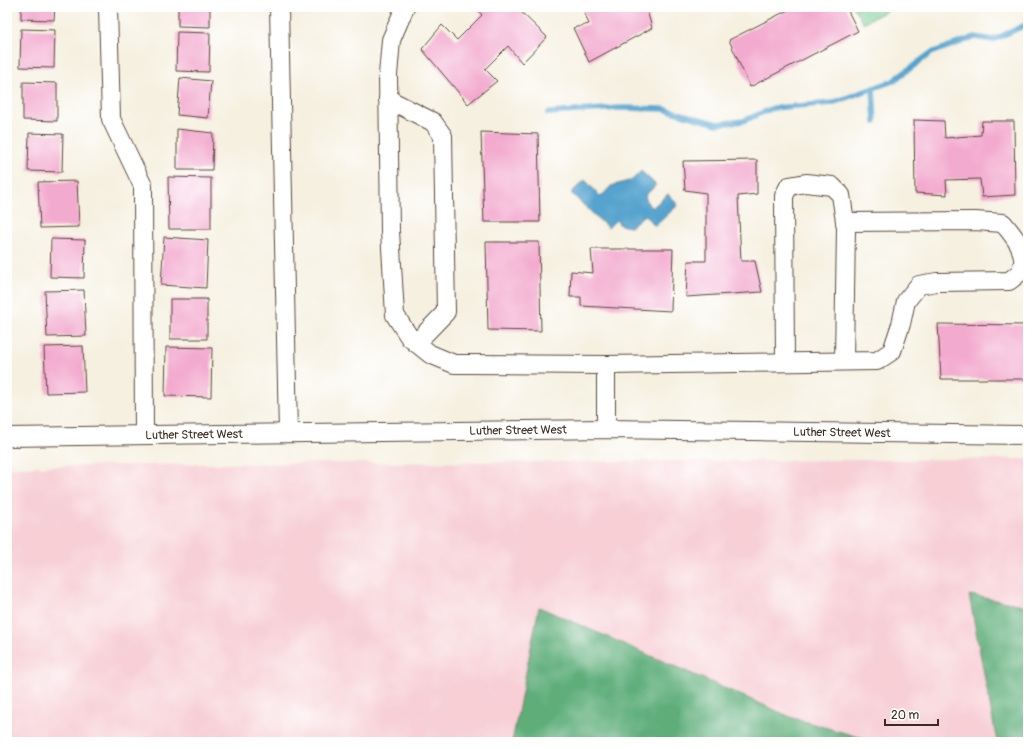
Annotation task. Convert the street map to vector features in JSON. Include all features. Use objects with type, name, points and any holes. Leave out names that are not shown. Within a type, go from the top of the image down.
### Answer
[{"type":"street","points":[[108,7],[111,119],[143,186],[144,435]]},
{"type":"street","points":[[279,7],[288,433]]},
{"type":"street","points":[[405,7],[391,40],[388,75],[390,231],[395,315],[410,338],[430,354],[454,364],[606,365],[784,361],[877,361],[892,351],[901,324],[906,301],[919,285],[937,282],[1009,281],[1021,270],[1023,259],[1016,239],[1003,223],[975,221],[845,222]]},
{"type":"street","points":[[388,99],[433,122],[443,136],[446,312],[416,344]]},
{"type":"street","points":[[784,361],[784,196],[789,186],[806,183],[832,186],[841,195],[845,222],[844,361]]},
{"type":"street","points":[[606,365],[606,430]]},
{"type":"street","name":"Luther Street West","points":[[7,437],[606,430],[1028,435]]},
{"type":"shaded area","points":[[1028,459],[1028,742],[7,742],[7,467],[202,464]]},
{"type":"green space","points":[[853,7],[885,7],[887,11],[863,23]]},
{"type":"green space","points":[[969,595],[1028,606],[1028,742],[997,742]]},
{"type":"green space","points":[[539,607],[793,718],[876,742],[512,742]]},
{"type":"water","points":[[641,171],[656,185],[645,196],[648,204],[652,208],[668,194],[678,205],[655,226],[644,215],[630,227],[620,225],[616,220],[608,228],[571,193],[585,180],[601,197],[611,186],[632,180]]},
{"type":"building","points":[[21,7],[55,7],[54,20],[21,19]]},
{"type":"building","points":[[178,7],[210,7],[210,27],[178,26]]},
{"type":"building","points":[[475,7],[516,7],[547,37],[522,63],[508,46],[485,69],[497,81],[468,104],[422,49],[442,25],[457,40],[482,15]]},
{"type":"building","points":[[582,7],[646,7],[652,28],[589,62],[573,28],[589,24]]},
{"type":"building","points":[[794,7],[846,7],[858,31],[750,87],[729,40]]},
{"type":"building","points":[[21,29],[55,30],[54,68],[20,67]]},
{"type":"building","points":[[177,32],[210,33],[209,72],[176,71]]},
{"type":"building","points":[[180,78],[211,81],[208,118],[177,115]]},
{"type":"building","points":[[23,82],[57,83],[57,121],[23,120]]},
{"type":"building","points":[[914,120],[944,121],[945,138],[981,135],[982,121],[1014,121],[1015,195],[982,197],[980,179],[946,180],[947,195],[915,193]]},
{"type":"building","points":[[177,129],[213,133],[212,170],[177,170]]},
{"type":"building","points":[[481,132],[538,134],[540,222],[484,222]]},
{"type":"building","points":[[29,133],[63,134],[62,172],[28,171]]},
{"type":"building","points":[[757,160],[757,194],[738,196],[741,261],[755,261],[762,292],[686,297],[688,261],[706,261],[706,193],[685,190],[683,161]]},
{"type":"building","points":[[168,177],[211,178],[211,229],[169,229]]},
{"type":"building","points":[[77,181],[79,227],[40,228],[38,182]]},
{"type":"building","points":[[164,237],[208,240],[206,288],[161,285]]},
{"type":"building","points":[[51,239],[85,240],[84,278],[50,277]]},
{"type":"building","points":[[486,242],[539,242],[541,331],[488,330]]},
{"type":"building","points":[[591,249],[673,249],[671,311],[581,306],[581,297],[570,297],[571,271],[593,273]]},
{"type":"building","points":[[84,290],[86,336],[47,337],[45,291]]},
{"type":"building","points":[[170,299],[207,299],[207,339],[170,339]]},
{"type":"building","points":[[938,324],[1028,325],[1028,379],[941,379]]},
{"type":"building","points":[[83,346],[85,392],[46,393],[44,347]]},
{"type":"building","points":[[166,347],[212,348],[211,397],[165,396]]},
{"type":"waterway","points":[[548,113],[620,108],[664,109],[717,124],[743,121],[773,108],[832,103],[893,81],[931,53],[975,37],[993,40],[1023,26]]},
{"type":"waterway","points":[[873,88],[875,122]]}]
